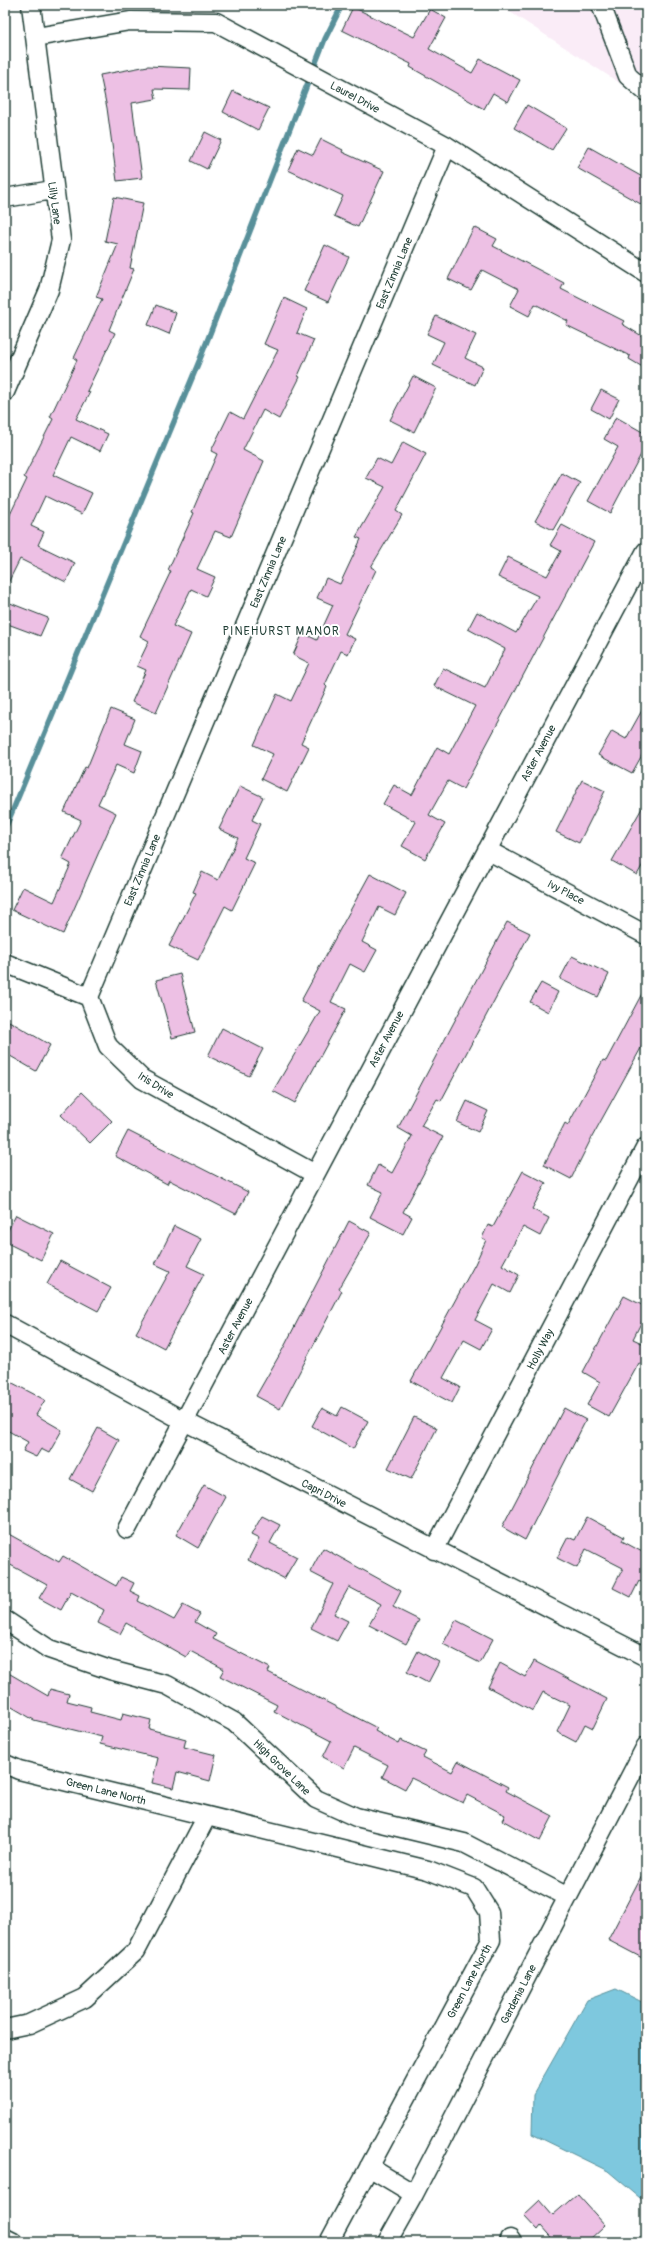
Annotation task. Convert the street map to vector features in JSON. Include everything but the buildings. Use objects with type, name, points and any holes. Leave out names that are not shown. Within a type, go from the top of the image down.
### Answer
[{"type":"street","name":"Lilly Lane","points":[[5,392],[49,290],[61,240],[53,190],[31,5]]},
{"type":"street","points":[[601,5],[628,76],[646,92]]},
{"type":"street","name":"Laurel Drive","points":[[36,37],[130,21],[216,22],[447,146],[646,273]]},
{"type":"street","name":"East Zinnia Lane","points":[[89,997],[447,146]]},
{"type":"street","points":[[5,198],[53,190]]},
{"type":"street","name":"Aster Avenue","points":[[127,1528],[646,550]]},
{"type":"street","name":"Ivy Place","points":[[487,850],[646,935]]},
{"type":"street","points":[[5,963],[89,997]]},
{"type":"street","name":"Iris Drive","points":[[89,997],[108,1046],[142,1080],[315,1174]]},
{"type":"street","name":"Holly Way","points":[[434,1550],[646,1147]]},
{"type":"street","name":"Capri Drive","points":[[5,1324],[184,1421],[646,1657]]},
{"type":"street","name":"High Grove Lane","points":[[5,1620],[49,1648],[110,1670],[167,1685],[234,1722],[316,1799],[356,1817],[464,1843],[568,1897]]},
{"type":"street","name":"Gardenia Lane","points":[[387,2242],[414,2194],[646,1746]]},
{"type":"street","name":"Green Lane North","points":[[5,1764],[19,1770],[428,1870],[474,1888],[489,1912],[491,1940],[329,2242]]},
{"type":"street","points":[[5,2029],[29,2024],[85,1998],[136,1951],[207,1816]]},
{"type":"street","points":[[369,2167],[414,2194]]},
{"type":"street","points":[[5,2238],[13,2242]]},
{"type":"shaded area","points":[[499,5],[646,5],[646,100]]},
{"type":"water","points":[[616,1989],[646,2004],[646,2203],[608,2171],[532,2134],[533,2095],[587,2000]]},
{"type":"waterway","points":[[5,829],[200,359],[325,39],[342,5]]},
{"type":"district","name":"PINEHURST MANOR","points":[[281,631]]}]
